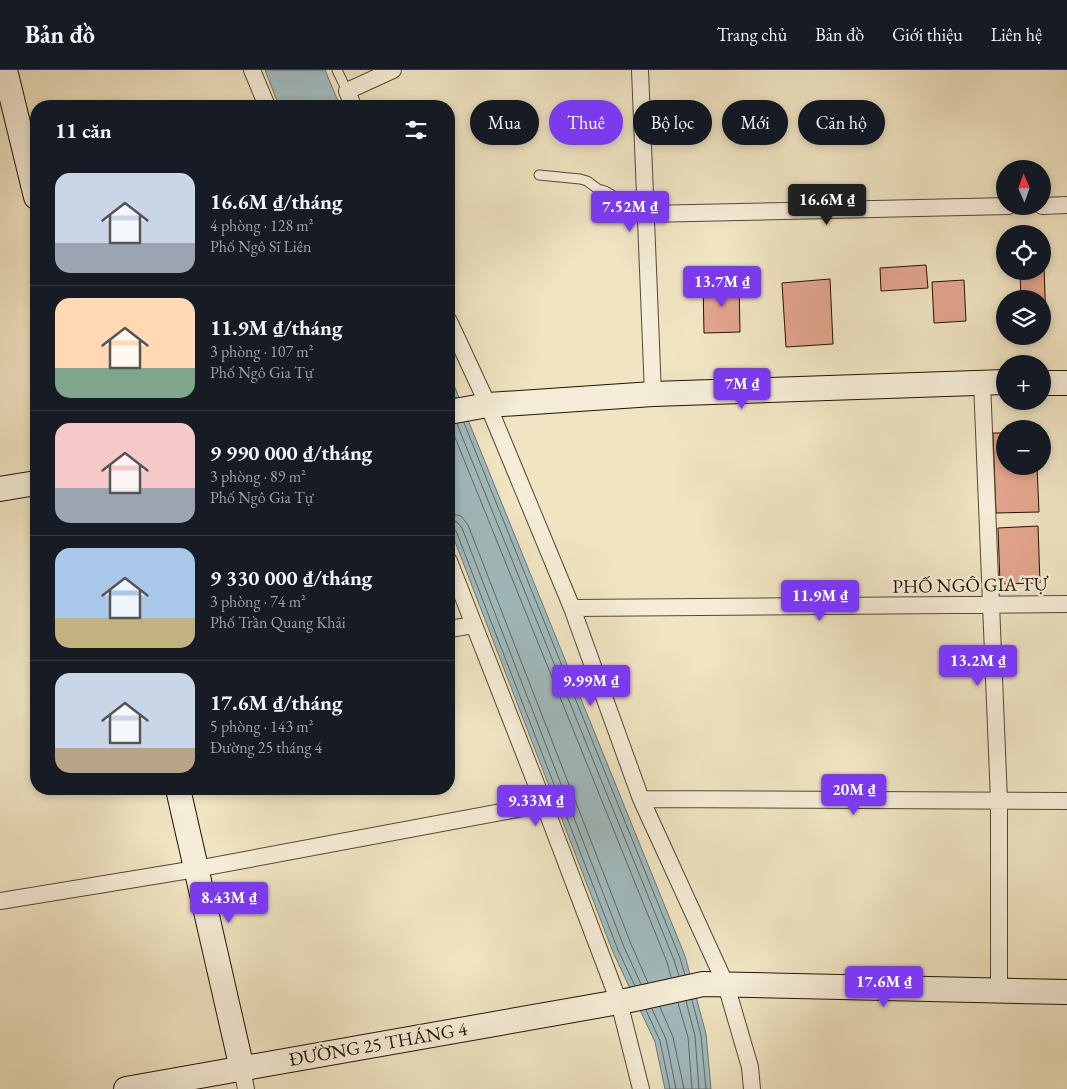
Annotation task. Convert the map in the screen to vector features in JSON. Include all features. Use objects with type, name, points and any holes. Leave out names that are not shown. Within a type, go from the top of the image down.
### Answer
[{"type":"street","points":[[6,70],[30,172]]},
{"type":"street","points":[[252,70],[264,100]]},
{"type":"street","points":[[351,100],[347,91],[393,70]]},
{"type":"street","points":[[640,70],[653,394]]},
{"type":"street","points":[[1051,206],[1067,205]]},
{"type":"street","points":[[645,214],[996,206]]},
{"type":"street","points":[[455,336],[482,406],[572,608],[641,800],[726,985],[750,1067],[752,1089]]},
{"type":"street","points":[[455,411],[482,406],[653,394],[994,382],[990,605],[999,801],[999,991]]},
{"type":"street","points":[[1051,382],[1067,383]]},
{"type":"street","points":[[0,490],[30,484]]},
{"type":"street","points":[[455,576],[624,1001],[641,1089]]},
{"type":"street","name":"PHỐ NGÔ GIA TỰ","points":[[572,608],[1067,604]]},
{"type":"street","points":[[455,628],[474,625]]},
{"type":"street","points":[[179,795],[244,1079]]},
{"type":"street","points":[[641,800],[1067,801]]},
{"type":"street","points":[[0,901],[196,869],[544,804]]},
{"type":"street","name":"ĐƯỜNG 25 THÁNG 4","points":[[126,1089],[244,1079],[703,984],[726,985]]},
{"type":"street","points":[[726,985],[1067,992]]},
{"type":"lane","points":[[337,70],[347,91]]},
{"type":"lane","points":[[538,175],[587,181],[598,189],[605,191],[645,214]]},
{"type":"water","points":[[265,70],[325,70],[338,100],[277,100]]},
{"type":"water","points":[[455,388],[685,956],[706,1034],[711,1089],[665,1089],[655,1042],[613,952],[455,542]]},
{"type":"building","points":[[926,265],[928,288],[881,291],[880,268]]},
{"type":"building","points":[[830,279],[833,344],[786,347],[782,283]]},
{"type":"building","points":[[964,280],[966,321],[934,323],[932,282]]},
{"type":"building","points":[[1020,280],[1044,280],[1045,290],[1021,290]]},
{"type":"building","points":[[739,283],[740,332],[704,333],[703,284]]},
{"type":"building","points":[[993,433],[996,433],[996,475],[1037,475],[1039,512],[996,513]]},
{"type":"building","points":[[1038,526],[1040,583],[1000,584],[998,528]]}]
